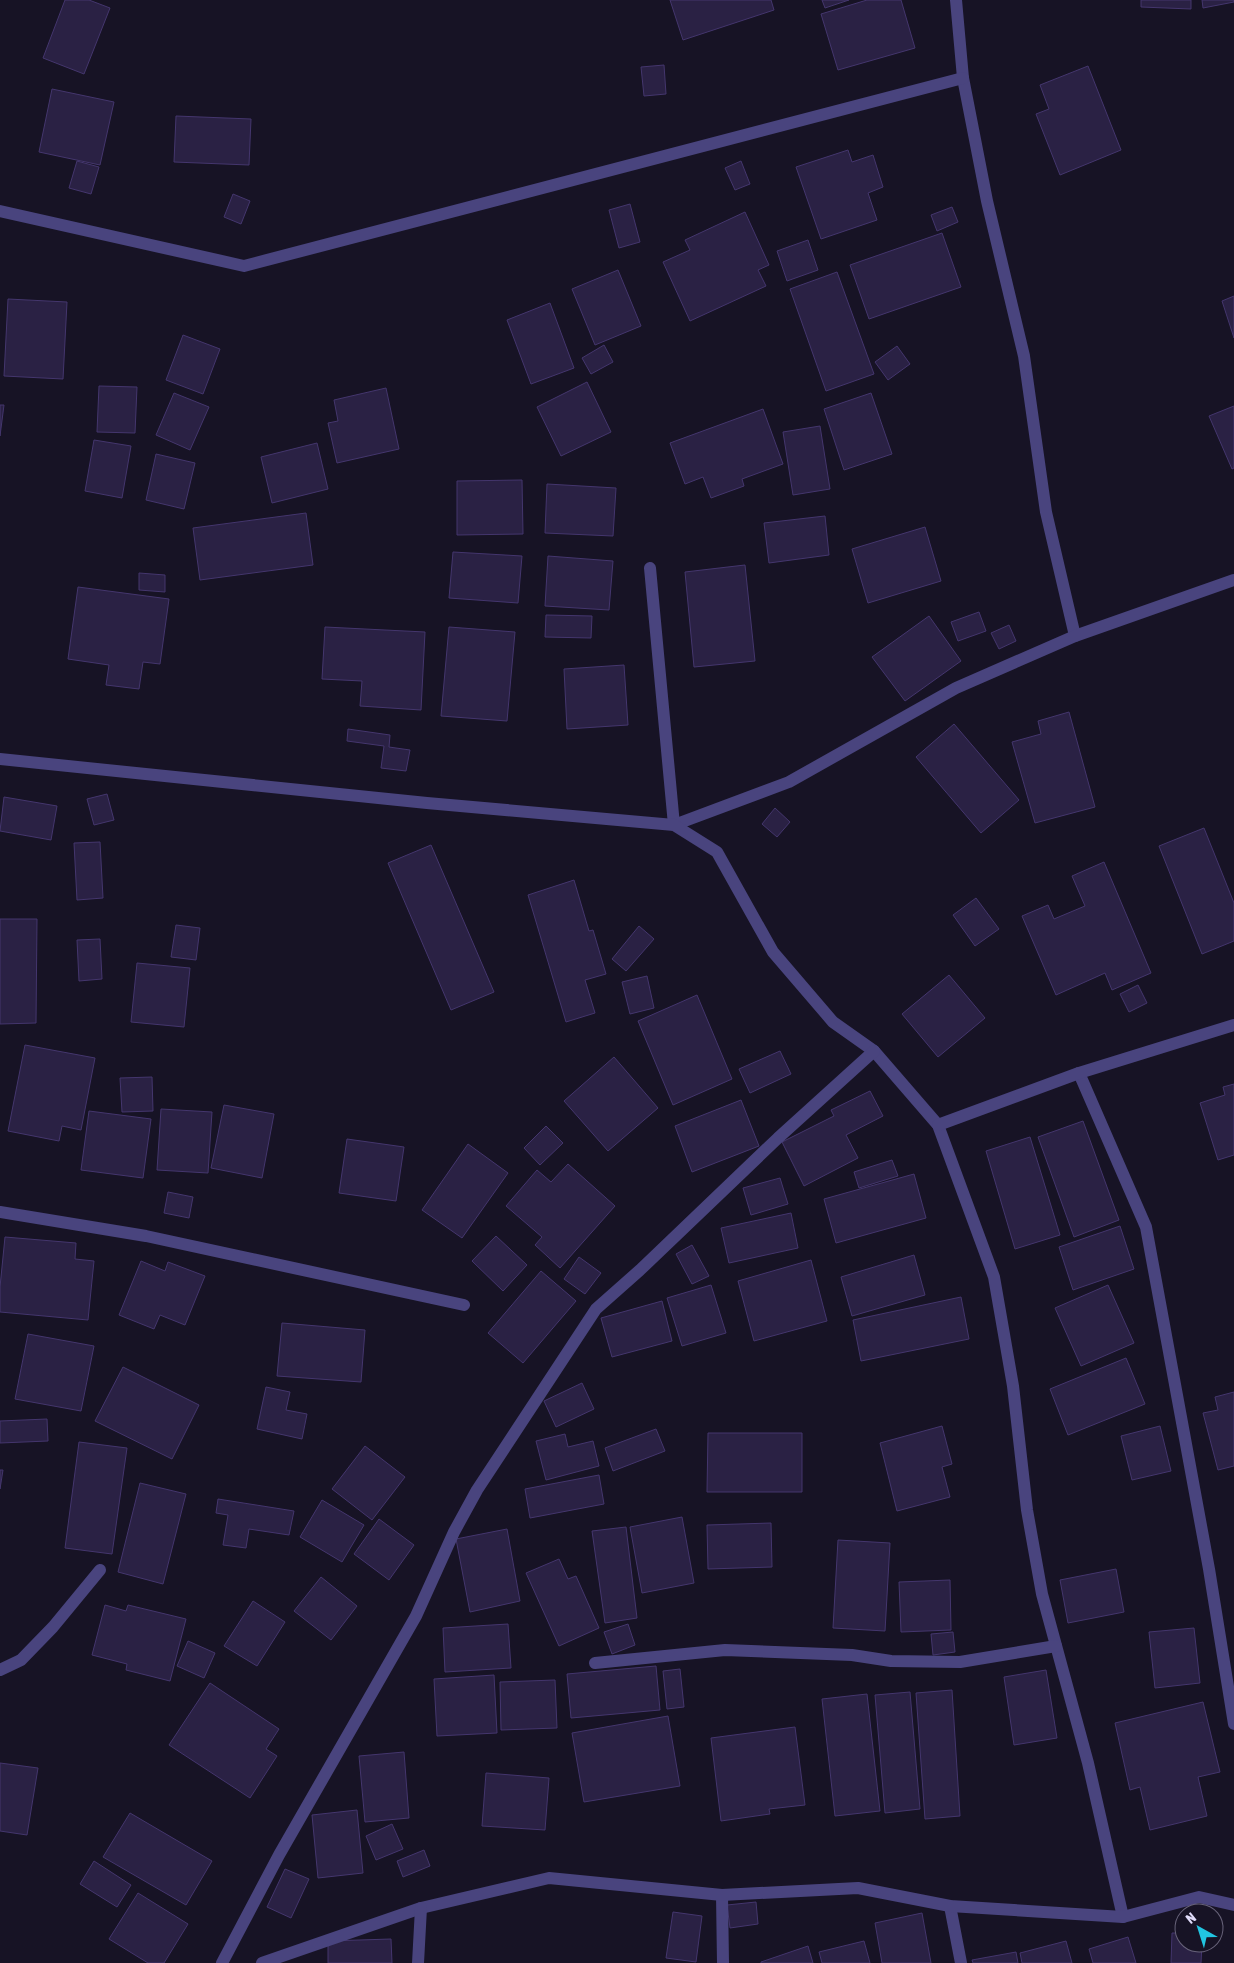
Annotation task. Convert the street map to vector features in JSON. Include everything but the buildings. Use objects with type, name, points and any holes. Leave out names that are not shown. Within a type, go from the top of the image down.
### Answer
[{"type":"street","points":[[956,0],[963,78],[987,201],[1024,356],[1046,512],[1075,636]]},
{"type":"street","points":[[0,210],[244,266],[963,78]]},
{"type":"street","points":[[650,568],[674,825]]},
{"type":"street","points":[[0,759],[427,803],[674,825],[789,782],[956,688],[1075,636],[1234,580]]},
{"type":"street","points":[[674,825],[717,852],[772,952],[833,1022],[874,1051],[938,1125],[994,1277],[1013,1386],[1027,1510],[1042,1594],[1088,1764],[1123,1918]]},
{"type":"street","points":[[938,1125],[1080,1073],[1234,1024]]},
{"type":"street","points":[[222,1963],[279,1855],[416,1616],[454,1532],[477,1490],[596,1309],[640,1270],[778,1138],[874,1051]]},
{"type":"street","points":[[1080,1073],[1146,1228],[1209,1569],[1234,1724]]},
{"type":"street","points":[[0,1212],[146,1236],[464,1305]]},
{"type":"street","points":[[0,1670],[21,1660],[53,1628],[100,1570]]},
{"type":"street","points":[[595,1663],[725,1650],[852,1655],[891,1661],[960,1662],[1056,1646]]},
{"type":"street","points":[[262,1963],[421,1908],[549,1878],[722,1895],[858,1888],[950,1906],[1123,1918],[1199,1897],[1234,1905]]},
{"type":"street","points":[[722,1895],[723,1963]]},
{"type":"street","points":[[950,1906],[961,1963]]},
{"type":"street","points":[[418,1963],[421,1908]]}]
